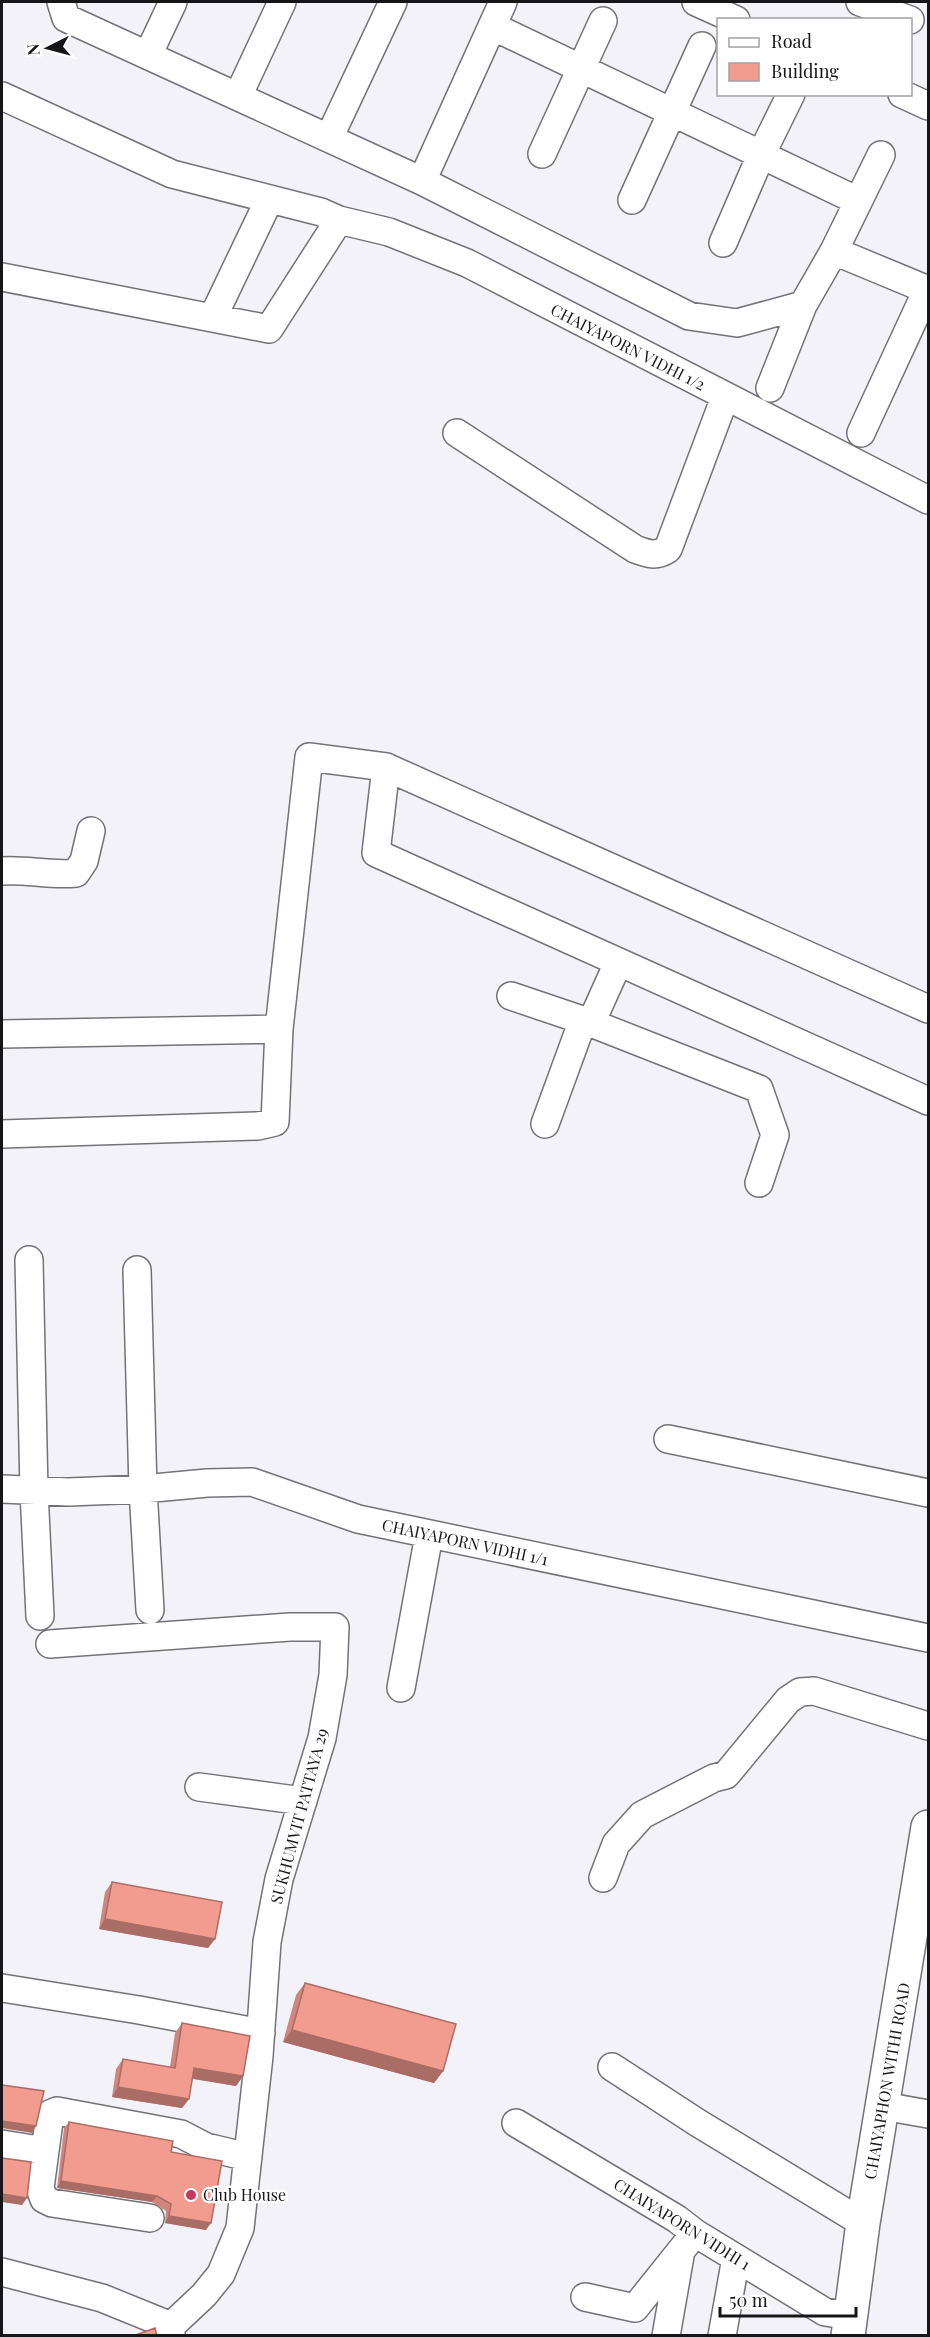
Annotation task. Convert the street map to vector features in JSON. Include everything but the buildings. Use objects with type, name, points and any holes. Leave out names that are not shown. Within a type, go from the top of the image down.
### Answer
[{"type":"main road","name":"CHAIYAPHON WITHI ROAD","points":[[850,2326],[863,2223],[925,1873],[928,1827]]},
{"type":"street","points":[[61,2],[66,18],[422,181],[689,316],[737,323],[803,304]]},
{"type":"street","points":[[148,55],[173,2]]},
{"type":"street","points":[[238,96],[282,2]]},
{"type":"street","points":[[329,138],[393,2]]},
{"type":"street","points":[[696,2],[732,18]]},
{"type":"street","points":[[860,2],[904,18]]},
{"type":"street","points":[[422,181],[497,14],[581,68],[858,201]]},
{"type":"street","points":[[542,154],[603,21]]},
{"type":"street","points":[[912,21],[928,26]]},
{"type":"street","points":[[632,200],[702,46]]},
{"type":"street","name":"CHAIYAPORN VIDHI 1/2","points":[[2,96],[172,174],[389,232],[467,263],[928,500]]},
{"type":"street","points":[[723,243],[761,155],[790,96]]},
{"type":"street","points":[[906,96],[928,106]]},
{"type":"street","points":[[770,388],[803,304],[834,251],[881,154]]},
{"type":"street","points":[[213,318],[269,200]]},
{"type":"street","points":[[2,277],[269,329],[330,216]]},
{"type":"street","points":[[834,251],[928,289],[861,433]]},
{"type":"street","points":[[457,433],[626,542],[650,555],[661,554],[668,549],[725,397]]},
{"type":"street","points":[[2,1134],[258,1126],[274,1122],[279,1029],[309,757],[386,767],[928,1009]]},
{"type":"street","points":[[386,767],[376,853],[928,1101]]},
{"type":"street","points":[[2,871],[76,873],[84,861],[91,831]]},
{"type":"street","points":[[545,1124],[587,1022],[618,963]]},
{"type":"street","points":[[511,996],[587,1022],[759,1089],[775,1135],[759,1183]]},
{"type":"street","points":[[2,1034],[279,1029]]},
{"type":"street","points":[[29,1260],[34,1491],[40,1616]]},
{"type":"street","points":[[137,1270],[143,1489],[150,1610]]},
{"type":"street","points":[[668,1439],[928,1493]]},
{"type":"street","name":"CHAIYAPORN VIDHI 1/1","points":[[2,1489],[69,1492],[252,1482],[358,1519],[928,1638]]},
{"type":"street","points":[[401,1688],[429,1534]]},
{"type":"street","name":"SUKHUMVIT PATTAYA 29","points":[[50,1644],[290,1627],[335,1627],[333,1675],[322,1738],[279,1880],[267,1942],[261,2033],[240,2228],[221,2274],[171,2331]]},
{"type":"street","points":[[603,1878],[616,1844],[642,1815],[714,1778],[726,1775],[788,1700],[800,1692],[814,1691],[928,1726]]},
{"type":"street","points":[[199,1787],[303,1801]]},
{"type":"street","points":[[2,1988],[261,2033]]},
{"type":"street","points":[[612,2067],[698,2123],[863,2223]]},
{"type":"street","points":[[883,2106],[928,2114]]},
{"type":"street","points":[[150,2218],[52,2203],[44,2199],[40,2188],[50,2114],[57,2111],[182,2134],[206,2147],[248,2157]]},
{"type":"street","name":"CHAIYAPORN VIDHI 1","points":[[516,2123],[677,2219],[688,2242],[736,2258],[850,2326]]},
{"type":"street","points":[[2,2144],[45,2151]]},
{"type":"street","points":[[585,2297],[635,2308],[688,2242]]},
{"type":"street","points":[[666,2336],[688,2242]]},
{"type":"street","points":[[722,2336],[736,2258]]},
{"type":"street","points":[[2,2272],[102,2298],[171,2331]]},
{"type":"place","name":"Club House","points":[[191,2195]]}]
